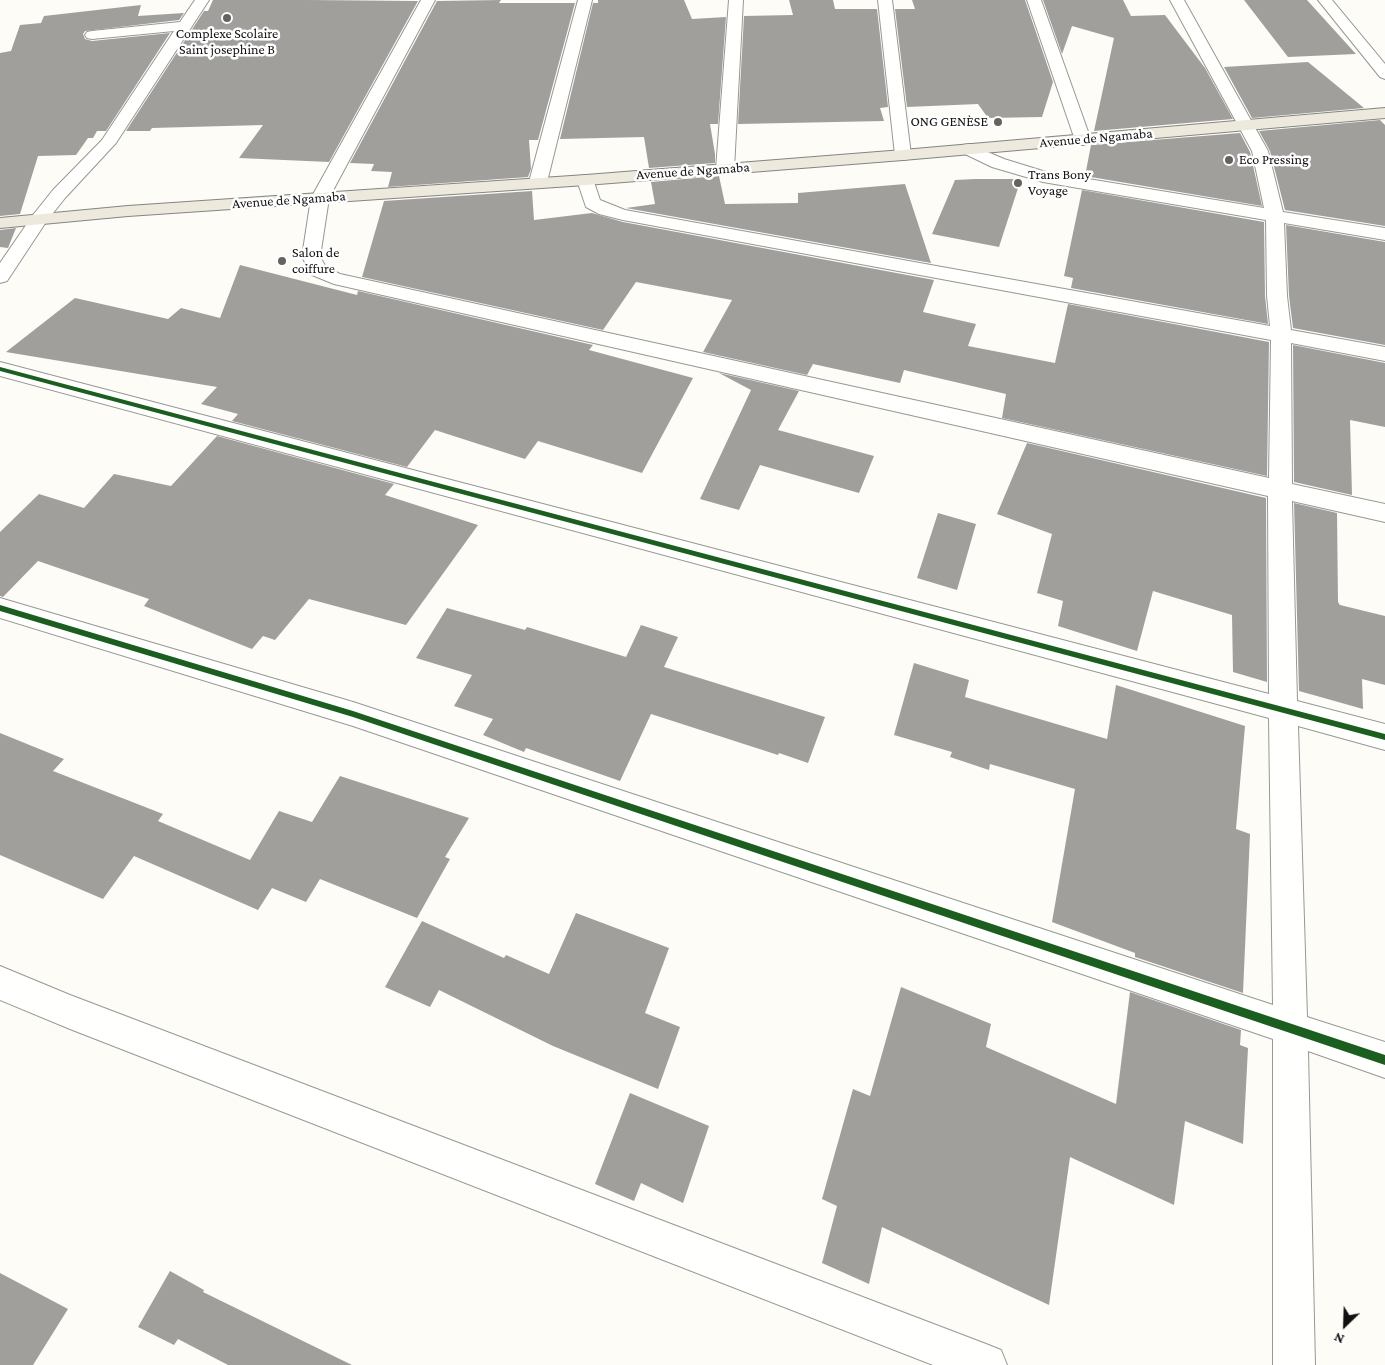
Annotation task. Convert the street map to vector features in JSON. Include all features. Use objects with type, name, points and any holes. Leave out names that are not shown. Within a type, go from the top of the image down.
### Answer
[{"type":"main road","name":"Avenue de Ngamaba","points":[[0,223],[903,155],[1385,113]]},
{"type":"street","points":[[0,276],[39,219],[73,178],[108,143],[202,0]]},
{"type":"street","points":[[428,0],[320,198],[311,257],[319,271],[334,278],[1385,513]]},
{"type":"street","points":[[538,182],[585,0]]},
{"type":"street","points":[[725,169],[736,0]]},
{"type":"street","points":[[885,0],[903,155]]},
{"type":"street","points":[[1034,0],[1083,140]]},
{"type":"street","points":[[1177,0],[1260,151],[1275,216],[1277,296],[1281,334],[1279,490],[1290,1027],[1294,1365]]},
{"type":"street","points":[[1326,0],[1385,74]]},
{"type":"street","points":[[92,35],[184,26]]},
{"type":"street","points":[[969,149],[998,163],[1043,177],[1385,234]]},
{"type":"street","points":[[586,180],[592,202],[605,210],[623,215],[1385,354]]},
{"type":"street","points":[[0,369],[1385,737]]},
{"type":"street","points":[[0,608],[353,714],[1385,1060]]},
{"type":"street","points":[[0,983],[986,1365]]},
{"type":"building","points":[[213,0],[418,1],[329,162],[239,158],[263,125],[152,128],[150,131],[126,131],[204,11],[208,11]]},
{"type":"building","points":[[501,0],[499,3],[575,3],[538,140],[529,140],[531,169],[528,177],[388,187],[392,172],[371,171],[374,164],[350,163],[437,1]]},
{"type":"building","points":[[598,0],[684,0],[692,19],[726,17],[718,124],[710,124],[715,163],[649,168],[644,137],[560,139],[593,3],[598,3]]},
{"type":"building","points":[[789,0],[833,0],[835,9],[877,9],[888,107],[880,108],[884,121],[738,124],[744,16],[793,15]]},
{"type":"building","points":[[912,0],[1025,0],[1053,82],[1042,117],[988,118],[978,104],[907,107],[895,9],[915,9]]},
{"type":"building","points":[[1043,0],[1123,0],[1131,16],[1165,15],[1205,68],[1233,119],[1094,131],[1114,38],[1072,26],[1062,54]]},
{"type":"building","points":[[1244,0],[1307,0],[1356,54],[1288,57]]},
{"type":"building","points":[[141,5],[138,16],[184,13],[179,20],[85,31],[83,34],[85,39],[92,41],[170,33],[106,131],[97,131],[93,138],[88,138],[76,155],[38,156],[20,214],[0,216],[0,53],[11,51],[20,25],[41,23],[44,16]]},
{"type":"building","points":[[1308,62],[1364,108],[1252,118],[1224,67]]},
{"type":"building","points":[[1380,120],[1385,125],[1385,226],[1285,210],[1270,151],[1259,131]]},
{"type":"building","points":[[1240,133],[1250,152],[1262,206],[1085,176],[1091,145]]},
{"type":"building","points":[[719,176],[725,204],[798,203],[798,193],[905,184],[931,263],[626,208],[655,204],[651,182]]},
{"type":"building","points":[[1021,179],[999,247],[932,234],[955,180]]},
{"type":"building","points":[[1082,190],[1264,222],[1265,296],[1268,324],[1071,288],[1073,278],[1064,276]]},
{"type":"building","points":[[532,191],[534,220],[592,213],[623,222],[934,280],[923,312],[976,324],[968,346],[1055,363],[1068,304],[1269,342],[1267,476],[1002,418],[1006,394],[904,370],[900,383],[813,364],[807,375],[703,352],[732,300],[636,282],[603,330],[362,277],[384,201]]},
{"type":"building","points":[[1286,225],[1385,242],[1385,345],[1293,328],[1289,296]]},
{"type":"building","points":[[16,228],[8,248],[0,247],[0,230]]},
{"type":"building","points":[[240,265],[357,295],[358,291],[593,345],[589,350],[693,378],[642,473],[538,441],[525,459],[435,430],[407,467],[232,421],[238,414],[201,404],[217,387],[6,352],[75,298],[168,319],[181,308],[220,318]]},
{"type":"building","points":[[1293,345],[1385,363],[1385,427],[1350,420],[1352,495],[1294,482]]},
{"type":"building","points":[[719,373],[799,391],[778,430],[874,456],[859,493],[760,465],[739,510],[700,499],[751,390]]},
{"type":"building","points":[[217,436],[394,484],[385,495],[478,525],[406,625],[309,599],[275,640],[263,636],[252,649],[144,606],[149,599],[38,561],[3,597],[0,596],[0,532],[39,494],[84,508],[114,474],[171,486]]},
{"type":"building","points":[[1027,443],[1266,498],[1267,682],[1233,672],[1232,615],[1153,591],[1137,651],[1058,626],[1063,601],[1037,593],[1052,534],[997,514]]},
{"type":"building","points":[[1294,503],[1337,513],[1338,602],[1340,605],[1385,616],[1385,685],[1362,679],[1363,709],[1299,691]]},
{"type":"building","points":[[938,513],[976,524],[957,590],[917,578]]},
{"type":"building","points":[[447,608],[525,630],[527,627],[626,657],[641,625],[678,637],[664,667],[825,717],[808,763],[651,714],[620,781],[526,748],[524,752],[483,735],[493,719],[454,706],[472,675],[416,658]]},
{"type":"building","points":[[914,663],[969,680],[965,697],[1107,739],[1116,685],[1245,726],[1236,829],[1250,834],[1243,993],[1135,957],[1135,953],[1052,922],[1075,789],[990,764],[989,770],[950,757],[952,752],[894,735]]},
{"type":"building","points":[[0,733],[64,759],[53,771],[163,814],[158,821],[250,860],[279,811],[312,822],[340,776],[469,818],[445,857],[450,859],[417,918],[320,879],[306,902],[272,888],[258,910],[134,856],[103,899],[0,855]]},
{"type":"building","points":[[576,913],[669,948],[645,1013],[680,1027],[658,1089],[553,1046],[439,990],[430,1007],[385,987],[422,921],[504,958],[506,955],[549,974]]},
{"type":"building","points":[[901,987],[991,1024],[986,1047],[1116,1104],[1130,992],[1241,1030],[1240,1045],[1248,1048],[1243,1144],[1185,1121],[1174,1205],[1070,1157],[1049,1305],[882,1227],[869,1284],[822,1263],[837,1206],[822,1199],[853,1089],[870,1096]]},
{"type":"building","points":[[630,1093],[709,1126],[683,1203],[641,1183],[634,1201],[595,1184]]},
{"type":"building","points":[[170,1271],[204,1290],[203,1292],[352,1365],[228,1365],[178,1339],[174,1345],[138,1327]]},
{"type":"building","points":[[0,1273],[68,1309],[33,1365],[0,1365]]},
{"type":"cycle path","points":[[0,369],[1385,737]]},
{"type":"cycle path","points":[[0,608],[353,714],[1385,1060]]},
{"type":"place","name":"Complexe Scolaire Saint josephine B","points":[[227,18]]},
{"type":"place","name":"ONG GENÈSE","points":[[998,122]]},
{"type":"place","name":"Eco Pressing","points":[[1229,160]]},
{"type":"place","name":"Trans Bony Voyage","points":[[1018,183]]},
{"type":"place","name":"Salon de coiffure","points":[[282,261]]}]
